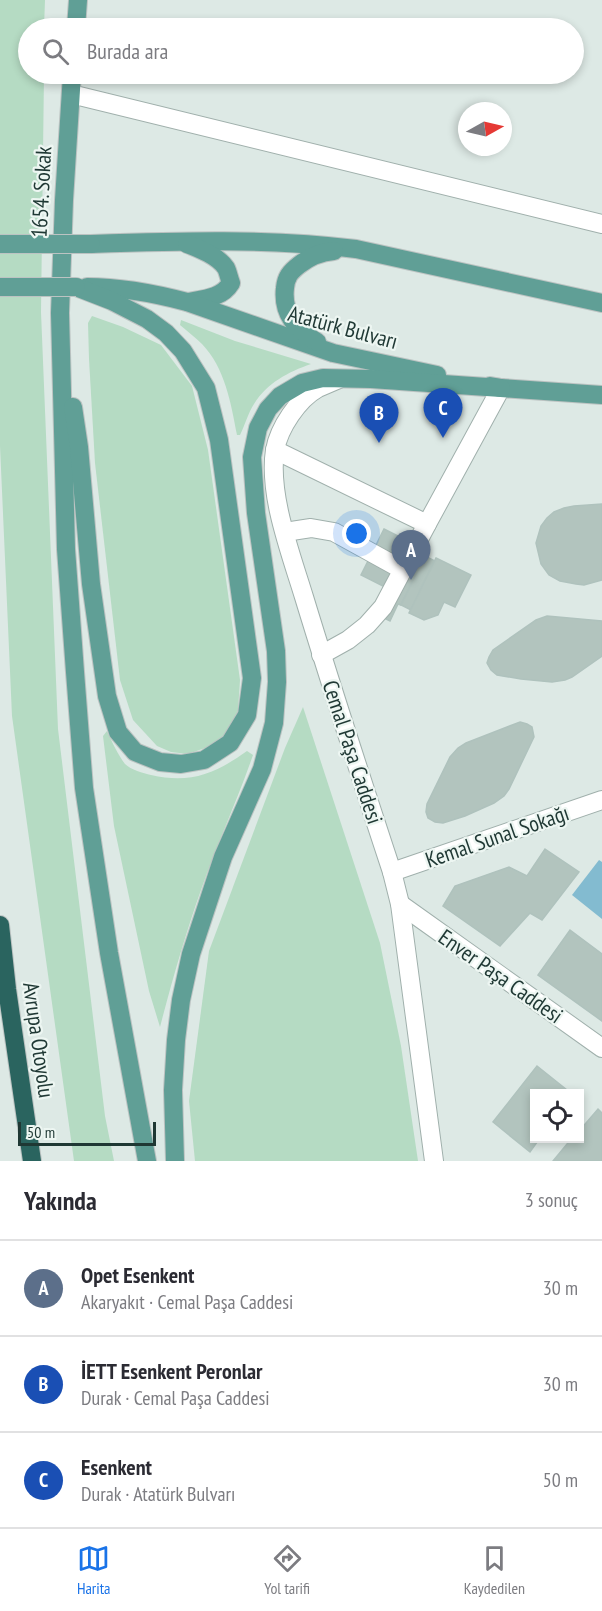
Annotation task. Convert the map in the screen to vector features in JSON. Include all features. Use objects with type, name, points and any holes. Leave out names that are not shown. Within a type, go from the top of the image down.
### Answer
[{"type":"highway","name":"Avrupa Otoyolu","points":[[0,925],[32,1161]]},
{"type":"main road","points":[[76,18],[78,0]]},
{"type":"main road","name":"1654. Sokak","points":[[60,313],[72,84]]},
{"type":"main road","points":[[180,241],[216,259],[227,269],[231,283],[227,290],[213,297],[187,302]]},
{"type":"main road","points":[[0,244],[180,241],[284,243],[356,249],[602,303]]},
{"type":"main road","points":[[333,353],[295,325],[283,300],[285,282],[290,272],[306,260],[326,252],[356,249]]},
{"type":"main road","name":"Atatürk Bulvarı","points":[[0,287],[109,287],[135,290],[187,302],[333,353],[501,388],[602,395]]},
{"type":"main road","points":[[60,313],[79,447],[91,584],[107,696],[118,732],[135,752],[160,762],[181,764],[204,760],[230,743],[236,734],[247,715],[252,678],[219,440],[206,388],[183,351],[166,333],[147,319],[112,301],[76,287]]},
{"type":"main road","points":[[60,313],[66,549],[84,788],[109,953],[147,1161]]},
{"type":"main road","points":[[175,1161],[173,1090],[176,1040],[181,1000],[191,954],[223,858],[262,769],[274,723],[277,682],[276,651],[256,513],[252,457],[258,428],[268,410],[280,396],[302,383],[323,378],[501,388]]},
{"type":"street","points":[[71,94],[602,224]]},
{"type":"street","name":"Cemal Paşa Caddesi","points":[[343,378],[317,389],[304,399],[291,414],[275,450],[274,486],[321,655],[392,872],[400,904],[434,1161]]},
{"type":"street","points":[[321,655],[348,640],[367,625],[383,607],[501,388]]},
{"type":"street","points":[[275,450],[427,524]]},
{"type":"street","points":[[285,532],[311,528],[334,532],[403,570]]},
{"type":"street","name":"Kemal Sunal Sokağı","points":[[392,872],[602,800]]},
{"type":"street","name":"Enver Paşa Caddesi","points":[[400,904],[602,1048]]},
{"type":"green space","points":[[0,0],[45,0],[44,18],[18,18],[18,84],[44,84],[41,312],[58,729],[105,1116],[114,1161],[74,1161],[12,716],[0,446]]},
{"type":"green space","points":[[92,316],[123,327],[161,345],[192,386],[208,450],[240,680],[238,711],[224,738],[188,754],[171,752],[157,746],[133,720],[120,680],[95,463],[88,323]]},
{"type":"green space","points":[[181,320],[235,341],[311,364],[286,375],[265,390],[252,408],[240,435],[237,435],[222,375],[210,353],[180,325]]},
{"type":"green space","points":[[303,707],[380,943],[401,1046],[418,1161],[195,1161],[189,1101],[209,951],[285,748]]},
{"type":"green space","points":[[107,731],[125,764],[134,770],[151,775],[178,778],[202,775],[224,766],[247,751],[253,755],[195,907],[160,1027],[149,991],[114,826],[103,736]]},
{"type":"water","points":[[599,860],[602,862],[602,919],[572,895]]},
{"type":"building","points":[[602,504],[602,580],[584,585],[560,581],[549,575],[541,564],[536,543],[541,526],[554,512],[564,508]]},
{"type":"building","points":[[384,529],[428,551],[401,605],[398,604],[390,621],[372,612],[385,587],[361,575]]},
{"type":"building","points":[[425,556],[435,561],[411,610],[401,605]]},
{"type":"building","points":[[436,558],[471,575],[455,607],[444,602],[438,615],[424,620],[409,613]]},
{"type":"building","points":[[547,616],[602,621],[602,656],[572,677],[552,682],[497,675],[491,670],[487,663],[493,650],[536,620]]},
{"type":"building","points":[[520,722],[532,727],[534,737],[504,796],[465,816],[443,823],[428,818],[427,804],[450,757],[458,748]]},
{"type":"building","points":[[545,849],[579,872],[542,920],[530,913],[500,946],[443,906],[455,886],[509,867],[527,876]]},
{"type":"building","points":[[570,930],[602,954],[602,1021],[538,975]]},
{"type":"building","points":[[537,1066],[566,1089],[530,1089],[530,1143],[536,1143],[530,1152],[493,1122]]},
{"type":"building","points":[[598,1109],[602,1113],[602,1161],[553,1161],[568,1143],[584,1143],[584,1125]]},
{"type":"place","name":"Esenkent","points":[[443,438]]},
{"type":"place","name":"İETT Esenkent Peronlar","points":[[379,443]]},
{"type":"place","name":"Opet Esenkent","points":[[411,580]]}]
